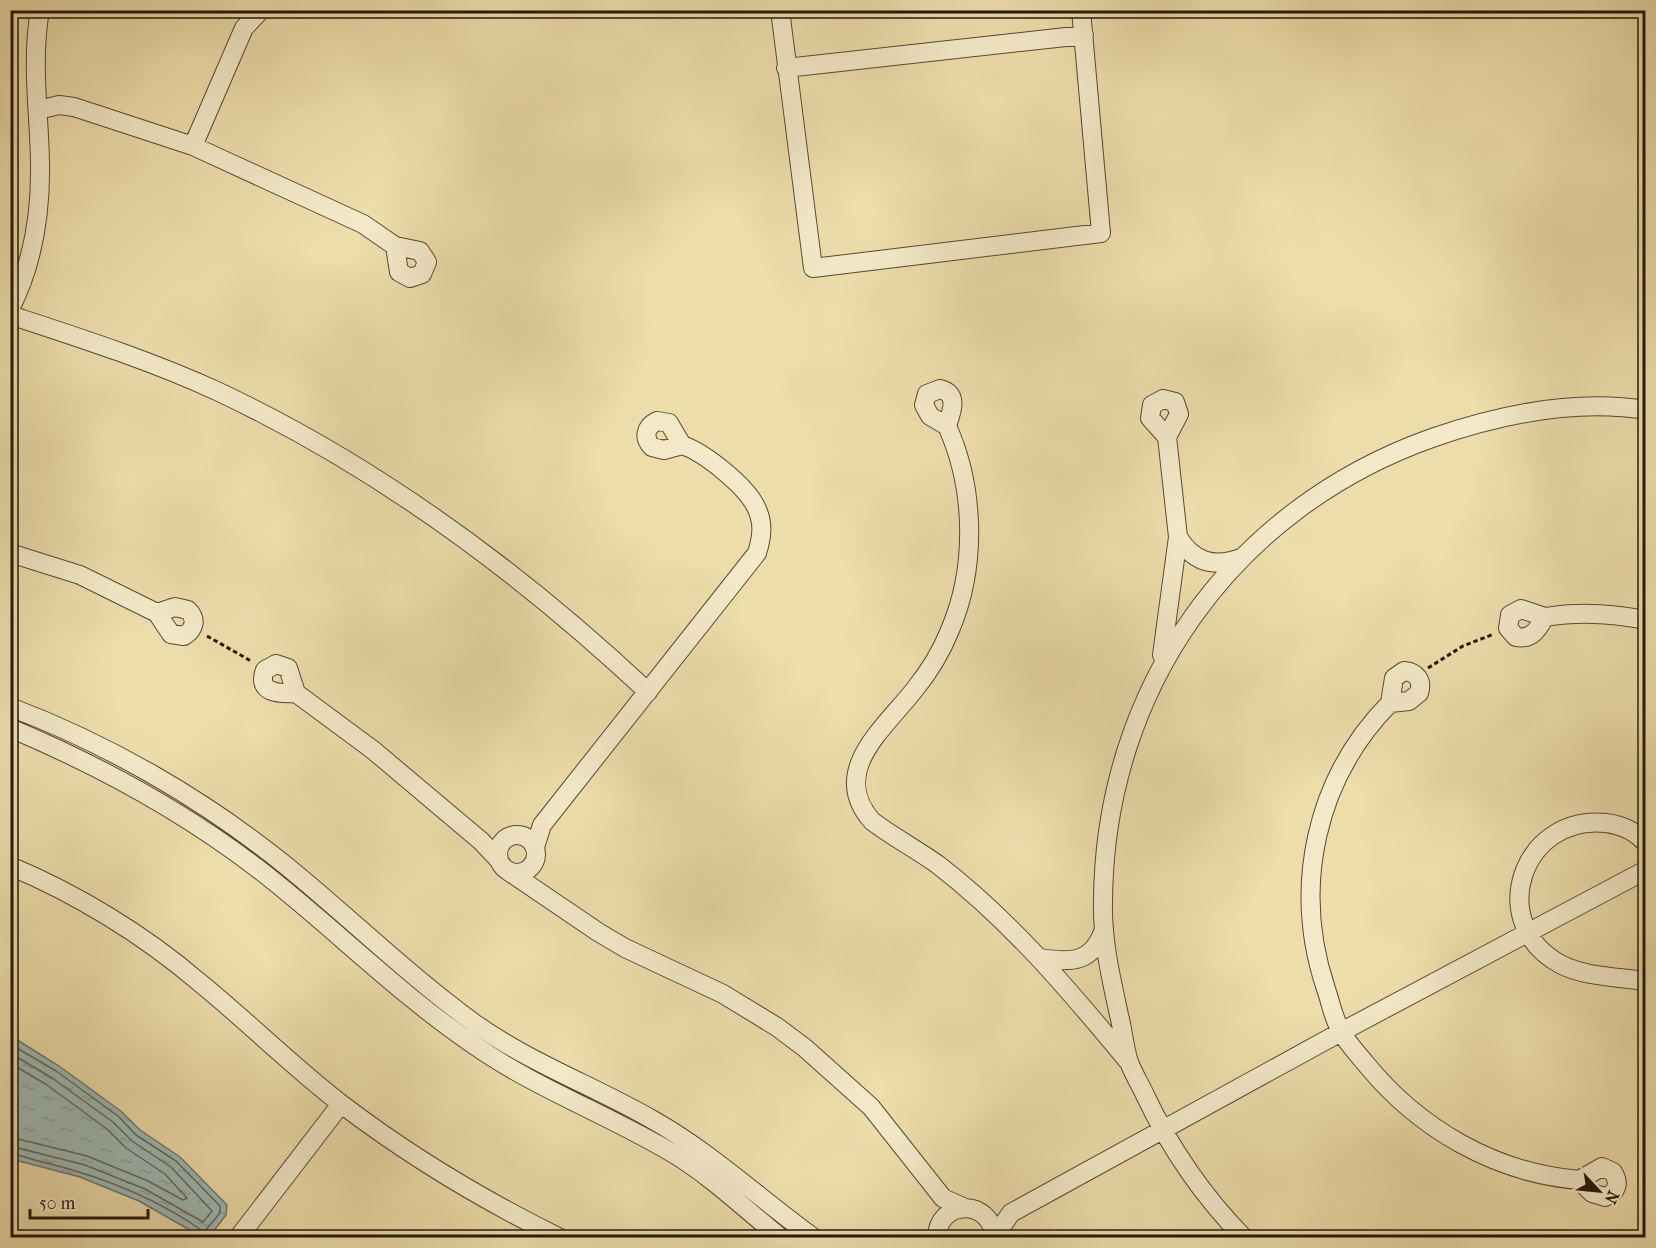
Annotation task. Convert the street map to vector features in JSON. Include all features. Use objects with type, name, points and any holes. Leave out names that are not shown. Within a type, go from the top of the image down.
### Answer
[{"type":"street","points":[[10,309],[30,259],[38,217],[40,164],[34,57],[40,10]]},
{"type":"street","points":[[193,146],[244,28],[261,10]]},
{"type":"street","points":[[780,10],[813,268],[1101,233],[1081,10]]},
{"type":"street","points":[[786,68],[1084,35]]},
{"type":"street","points":[[38,110],[59,105],[74,107],[193,146],[363,224],[395,246]]},
{"type":"street","points":[[10,315],[89,341],[217,392],[282,424],[388,485],[489,556],[594,641],[648,692]]},
{"type":"street","points":[[1244,1238],[1192,1176],[1161,1130],[1130,1063],[1110,976],[1103,902],[1110,815],[1128,741],[1156,677],[1184,627],[1241,558],[1272,530],[1332,486],[1370,463],[1456,429],[1547,411],[1599,407],[1646,410]]},
{"type":"street","points":[[947,426],[966,490],[969,520],[965,582],[950,632],[932,663],[917,687],[865,752],[855,781],[856,794],[872,821],[936,864],[1002,921],[1040,958],[1130,1063]]},
{"type":"street","points":[[1156,677],[1169,615],[1178,537],[1167,437]]},
{"type":"street","points":[[503,865],[520,873],[526,846],[757,553],[762,536],[756,506],[740,486],[706,458],[682,445]]},
{"type":"street","points":[[1178,537],[1186,550],[1197,558],[1212,563],[1227,563],[1241,558]]},
{"type":"street","points":[[10,553],[80,575],[157,612],[182,607],[192,614],[193,627]]},
{"type":"street","points":[[1508,628],[1516,637],[1529,637],[1545,617],[1572,612],[1601,612],[1646,620]]},
{"type":"street","points":[[265,670],[262,682],[271,692],[296,693],[373,750],[481,842],[503,865],[550,899],[625,948],[752,1009],[805,1048],[871,1107],[943,1198],[983,1213],[1011,1213]]},
{"type":"street","points":[[1416,675],[1404,671],[1394,678],[1390,703],[1355,745],[1336,777],[1323,810],[1311,865],[1311,930],[1318,965],[1341,1032],[1379,1080],[1405,1105],[1450,1139],[1510,1166],[1579,1180]]},
{"type":"street","points":[[10,707],[90,741],[213,813],[285,865],[410,975],[475,1023],[545,1067],[653,1120],[814,1238]]},
{"type":"street","points":[[10,728],[94,764],[196,824],[257,868],[312,912],[375,969],[475,1047],[533,1083],[674,1155],[781,1238]]},
{"type":"street","points":[[1646,843],[1637,834],[1625,828],[1593,822],[1560,830],[1547,838],[1535,850],[1522,877],[1520,913],[1527,933],[1534,944],[1562,965],[1579,971],[1646,981]]},
{"type":"street","points":[[481,842],[526,846]]},
{"type":"street","points":[[503,865],[501,843],[526,846]]},
{"type":"street","points":[[526,846],[537,876],[550,899]]},
{"type":"street","points":[[10,866],[64,891],[173,962],[199,981],[295,1067],[341,1104],[433,1168],[560,1238]]},
{"type":"street","points":[[995,1237],[1011,1213],[1341,1032],[1646,870]]},
{"type":"street","points":[[1040,958],[1062,962],[1077,960],[1099,946],[1104,929]]},
{"type":"street","points":[[238,1238],[341,1104]]},
{"type":"street","points":[[938,1232],[943,1198]]},
{"type":"street","points":[[938,1232],[948,1214],[965,1208]]},
{"type":"street","points":[[983,1213],[989,1219],[995,1237]]},
{"type":"path","points":[[193,627],[265,670]]},
{"type":"path","points":[[1416,675],[1463,646],[1508,628]]},
{"type":"water","points":[[11,1036],[59,1066],[122,1112],[140,1130],[180,1157],[227,1205],[226,1215],[209,1237],[202,1237],[139,1201],[80,1177],[11,1159]]}]
